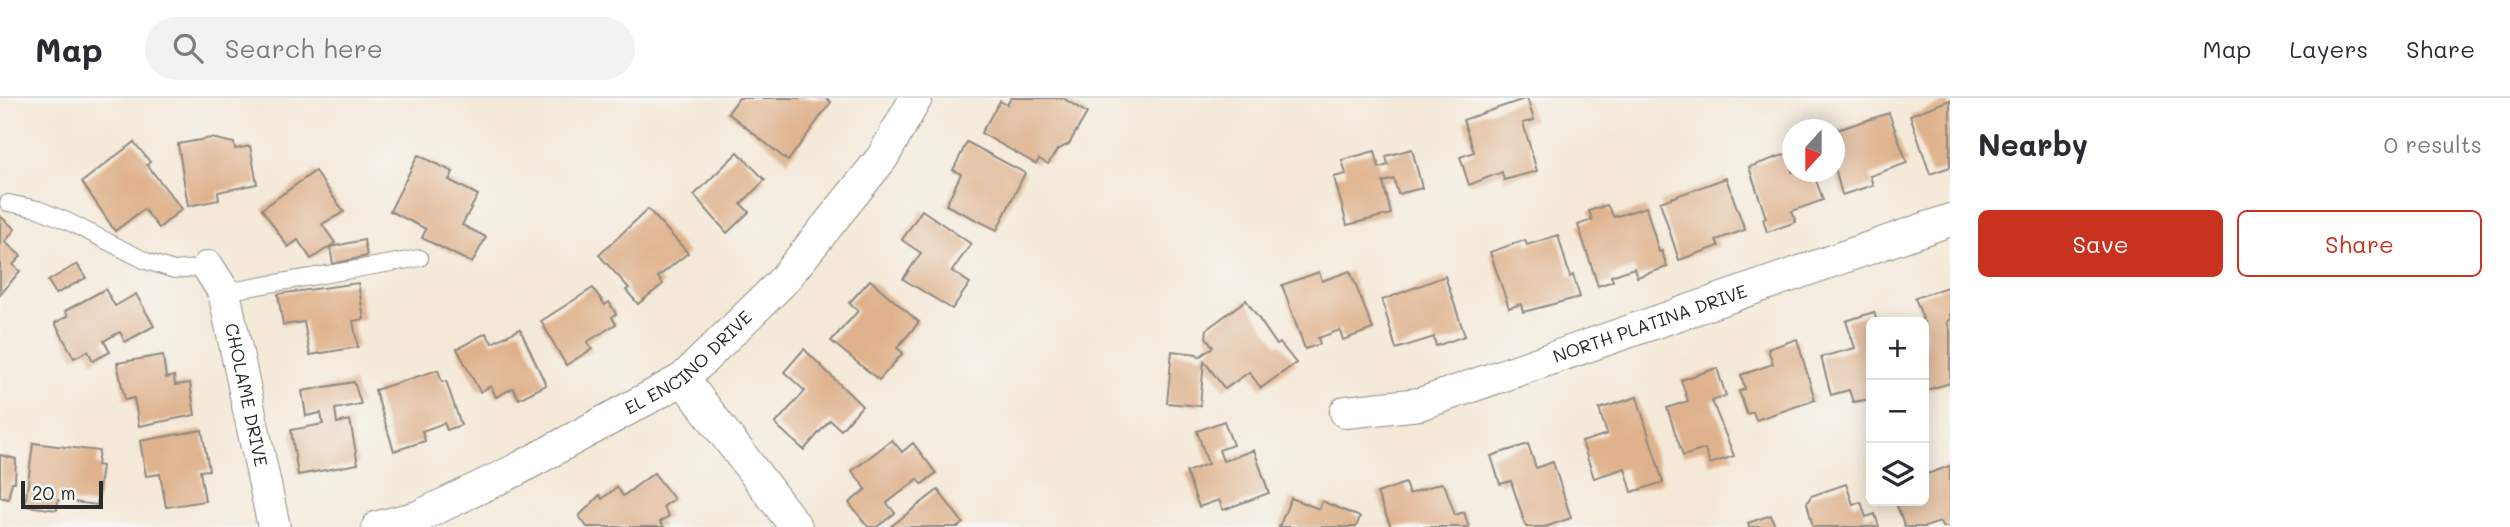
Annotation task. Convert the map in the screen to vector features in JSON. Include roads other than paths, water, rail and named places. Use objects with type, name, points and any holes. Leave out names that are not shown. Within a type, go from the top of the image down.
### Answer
[{"type":"street","name":"EL ENCINO DRIVE","points":[[377,527],[418,517],[504,476],[683,379],[781,282],[882,158],[916,98]]},
{"type":"street","name":"NORTH PLATINA DRIVE","points":[[1346,412],[1420,404],[1950,220]]},
{"type":"street","name":"CHOLAME DRIVE","points":[[216,280],[274,527]]},
{"type":"street","points":[[683,379],[796,527]]},
{"type":"lane","points":[[8,203],[38,209],[156,264],[216,280],[420,258]]}]
